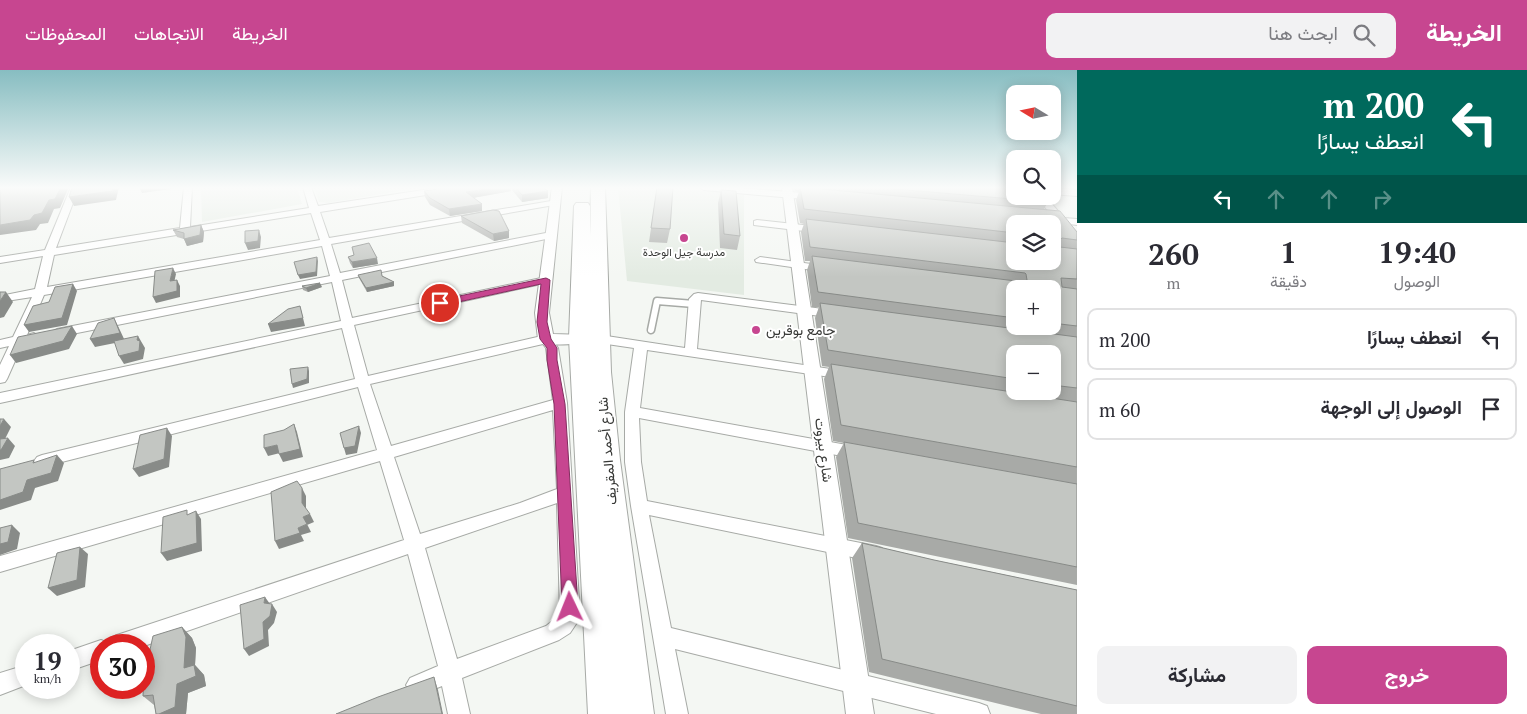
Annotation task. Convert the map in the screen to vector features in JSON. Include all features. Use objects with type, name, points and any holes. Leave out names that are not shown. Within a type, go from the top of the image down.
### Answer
[{"type":"highway","name":"شارع أحمد المقريف","points":[[584,217],[590,338],[600,372],[606,460],[635,714]]},
{"type":"highway","name":"شارع أحمد المقريف","points":[[596,217],[584,414],[607,714]]},
{"type":"street","points":[[0,379],[40,292],[49,252],[63,217]]},
{"type":"street","points":[[185,230],[186,217]]},
{"type":"street","points":[[0,260],[269,217]]},
{"type":"street","points":[[317,217],[326,241],[363,382],[387,454],[451,673],[459,714]]},
{"type":"street","points":[[0,299],[466,217]]},
{"type":"street","points":[[396,692],[451,673],[552,633],[563,626],[570,618],[560,404],[552,360],[552,348],[546,339],[542,313],[553,217]]},
{"type":"street","name":"شارع بيروت","points":[[792,217],[803,309],[824,446],[860,714]]},
{"type":"street","points":[[1061,221],[1077,222]]},
{"type":"street","points":[[1061,221],[1077,240]]},
{"type":"street","points":[[757,223],[832,232]]},
{"type":"street","points":[[0,344],[551,235]]},
{"type":"street","points":[[760,260],[837,270]]},
{"type":"street","points":[[0,398],[546,280]]},
{"type":"street","points":[[691,351],[695,298],[701,296],[842,315]]},
{"type":"street","points":[[646,337],[632,412],[634,462],[639,506],[678,714]]},
{"type":"street","points":[[29,464],[462,357],[546,339],[646,337],[691,351],[852,377]]},
{"type":"street","points":[[0,564],[560,404]]},
{"type":"street","points":[[632,412],[872,455]]},
{"type":"street","points":[[149,634],[414,544],[490,521],[565,493]]},
{"type":"street","points":[[639,506],[894,558]]},
{"type":"street","points":[[664,636],[979,714]]},
{"type":"street","points":[[0,684],[15,679]]},
{"type":"lane","points":[[646,337],[657,301],[694,304]]},
{"type":"shaded area","points":[[202,217],[229,217],[202,222]]},
{"type":"shaded area","name":"مدرسة جيل الوحدة","points":[[621,217],[744,217],[744,295],[627,281]]},
{"type":"building","points":[[0,217],[32,217],[30,220],[0,225]]},
{"type":"building","points":[[463,217],[502,217],[509,231],[493,234]]},
{"type":"building","points":[[653,217],[671,217],[670,229],[651,228]]},
{"type":"building","points":[[723,217],[738,217],[740,236],[724,234]]},
{"type":"building","points":[[875,217],[1006,217],[1006,232]]},
{"type":"building","points":[[1061,217],[1065,217],[1077,232],[1077,240],[1062,238]]},
{"type":"building","points":[[806,219],[1006,242],[1006,270],[1061,270],[1061,247],[1077,249],[1077,279],[1061,278],[1062,287],[1077,289],[1077,326],[1061,324],[1061,280],[1027,280],[1025,273],[810,247]]},
{"type":"building","points":[[201,225],[200,235],[184,239],[184,233],[173,230]]},
{"type":"building","points":[[259,230],[258,241],[245,243],[245,231]]},
{"type":"building","points":[[369,243],[377,258],[352,262],[348,257],[354,255],[352,247]]},
{"type":"building","points":[[812,256],[1008,280],[1006,280],[1006,317],[818,292]]},
{"type":"building","points":[[317,257],[316,272],[298,275],[294,262]]},
{"type":"building","points":[[173,268],[170,281],[177,280],[177,291],[153,297],[155,271]]},
{"type":"building","points":[[381,270],[382,276],[394,282],[366,288],[358,275]]},
{"type":"building","points":[[320,283],[306,288],[302,286]]},
{"type":"building","points":[[73,284],[62,318],[24,325],[33,306],[49,302],[55,287]]},
{"type":"building","points":[[0,292],[6,292],[0,301]]},
{"type":"building","points":[[820,303],[1006,328],[1006,335],[1061,335],[1077,337],[1077,388],[1061,386],[1061,345],[1006,345],[1006,378],[828,350]]},
{"type":"building","points":[[300,306],[303,318],[268,324],[288,309]]},
{"type":"building","points":[[114,318],[120,333],[90,339],[98,323]]},
{"type":"building","points":[[72,326],[63,341],[10,355],[18,337]]},
{"type":"building","points":[[138,336],[137,340],[140,341],[139,351],[119,356],[114,341]]},
{"type":"building","points":[[831,364],[1006,391],[1006,400],[1061,400],[1077,402],[1077,467],[841,425]]},
{"type":"building","points":[[308,367],[307,379],[292,384],[290,369]]},
{"type":"building","points":[[294,424],[300,449],[279,454],[277,445],[264,448],[264,435],[284,430]]},
{"type":"building","points":[[359,426],[355,446],[344,448],[340,433]]},
{"type":"building","points":[[167,428],[164,459],[133,469],[140,435]]},
{"type":"building","points":[[8,438],[1,450],[0,450],[0,439]]},
{"type":"building","points":[[844,442],[1077,484],[1077,567],[858,523]]},
{"type":"building","points":[[57,455],[51,473],[27,480],[23,492],[0,500],[0,469],[34,460],[33,463]]},
{"type":"building","points":[[297,481],[302,488],[302,503],[310,514],[303,517],[307,524],[298,528],[300,533],[275,541],[271,492]]},
{"type":"building","points":[[187,510],[187,515],[196,511],[197,543],[161,553],[163,517]]},
{"type":"building","points":[[12,525],[8,542],[0,544],[0,528]]},
{"type":"building","points":[[862,543],[1077,590],[1077,706],[882,659]]},
{"type":"building","points":[[80,547],[77,580],[48,588],[57,553]]},
{"type":"building","points":[[265,597],[264,603],[272,604],[270,616],[263,622],[264,639],[244,649],[240,605]]},
{"type":"building","points":[[182,627],[186,637],[184,668],[194,665],[196,676],[177,684],[175,707],[159,714],[156,714],[154,699],[155,635]]},
{"type":"building","points":[[434,677],[442,714],[336,714],[378,697]]},
{"type":"place","name":"مدرسة جيل الوحدة","points":[[684,238]]},
{"type":"place","name":"جامع بوقرين","points":[[756,330]]},
{"type":"route","points":[[440,303],[546,280],[542,322],[546,339],[552,348],[552,360],[560,404],[570,607]]}]
